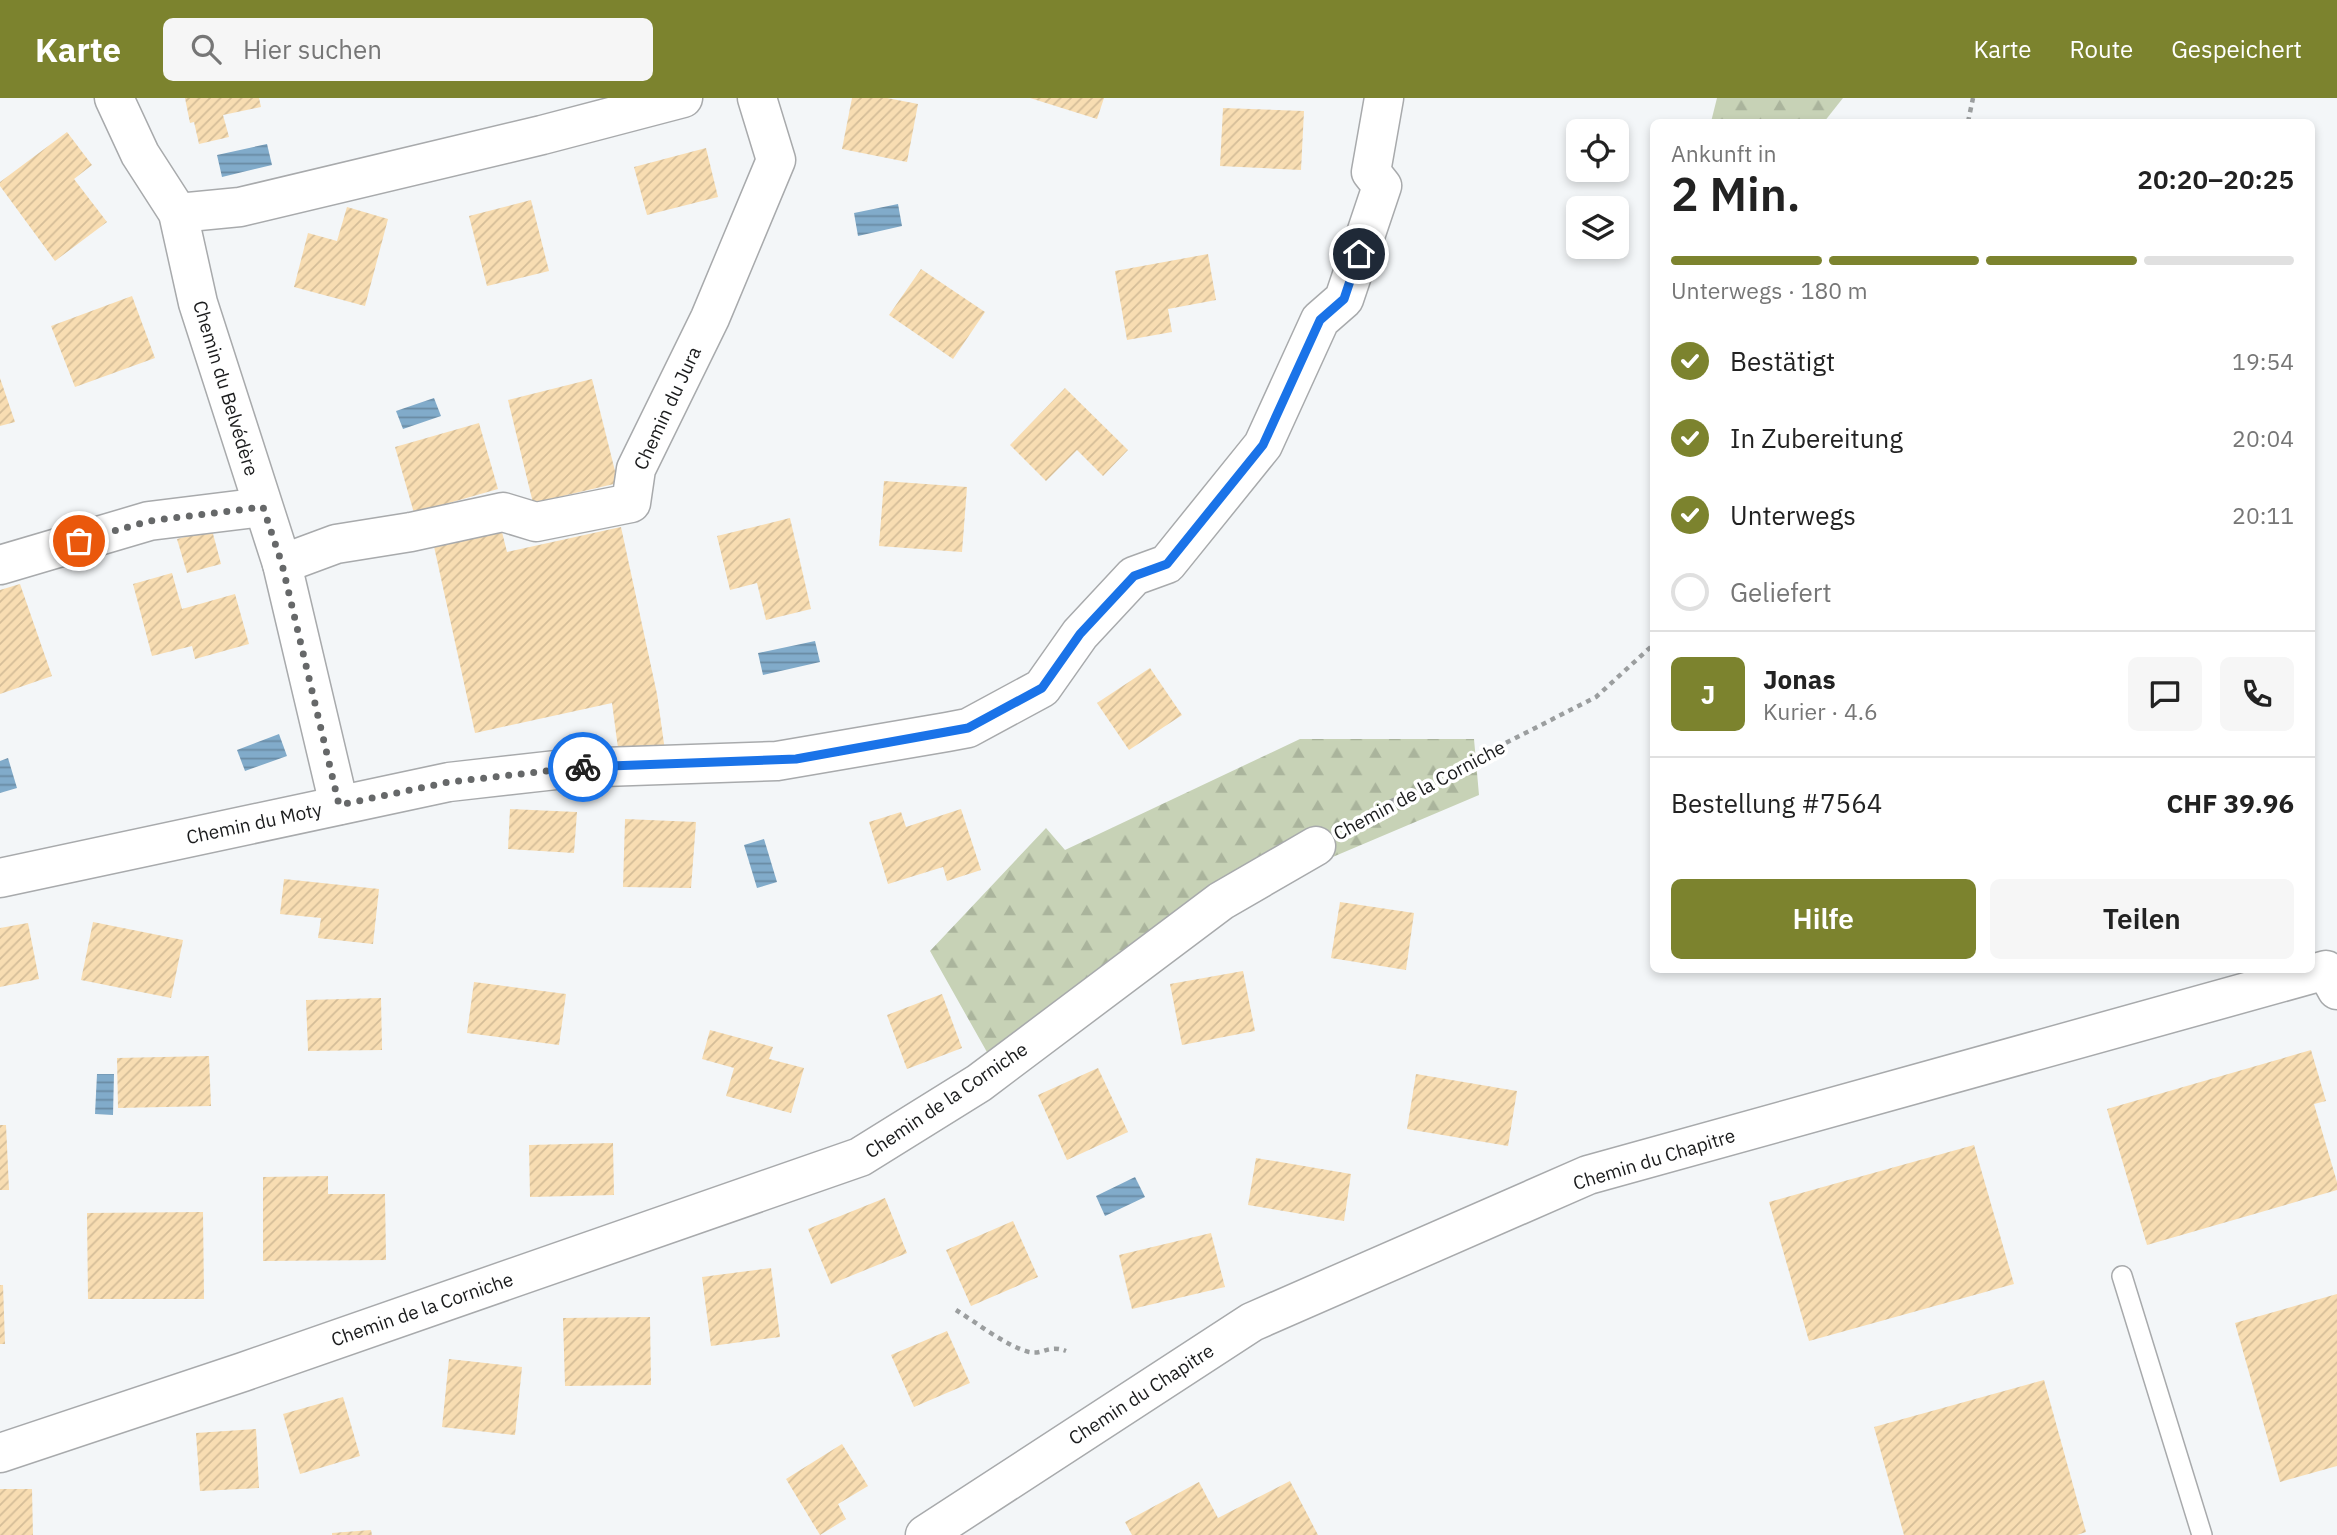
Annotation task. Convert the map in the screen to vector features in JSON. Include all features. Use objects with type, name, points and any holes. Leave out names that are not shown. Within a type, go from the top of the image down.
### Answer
[{"type":"street","name":"Chemin du Belvédère","points":[[114,98],[140,154],[178,213],[198,303],[282,564],[339,805]]},
{"type":"street","points":[[178,213],[240,207],[542,135],[683,98]]},
{"type":"street","name":"Chemin du Jura","points":[[282,564],[336,544],[411,533],[503,512],[536,522],[631,503],[636,469],[710,318],[776,160],[757,98]]},
{"type":"street","name":"Chemin du Moty","points":[[0,878],[449,782],[573,768],[796,759],[968,728],[1042,688],[1080,634],[1134,576],[1167,564],[1263,445],[1320,320],[1344,299],[1382,186],[1371,172],[1384,98]]},
{"type":"street","points":[[0,565],[149,521],[263,507]]},
{"type":"street","name":"Chemin de la Corniche","points":[[0,1453],[243,1372],[860,1157],[979,1083],[1221,901],[1316,846]]},
{"type":"street","name":"Chemin du Chapitre","points":[[925,1535],[1252,1322],[1588,1175],[2331,980]]},
{"type":"lane","points":[[2122,1276],[2202,1535]]},
{"type":"path","points":[[1969,119],[1973,98]]},
{"type":"path","name":"Chemin de la Corniche","points":[[1316,846],[1384,805],[1596,696],[1650,648]]},
{"type":"path","points":[[956,1310],[1020,1349],[1033,1353],[1055,1346],[1066,1351]]},
{"type":"green space","points":[[1717,98],[1843,98],[1826,119],[1712,119]]},
{"type":"green space","points":[[1300,739],[1474,739],[1479,795],[1276,881],[992,1061],[930,951],[1046,828],[1065,850]]},
{"type":"water","points":[[267,144],[272,165],[222,177],[217,155]]},
{"type":"water","points":[[898,204],[902,226],[858,236],[854,213]]},
{"type":"water","points":[[434,398],[441,416],[403,429],[396,411]]},
{"type":"water","points":[[815,641],[820,662],[763,675],[758,653]]},
{"type":"water","points":[[279,734],[287,756],[245,771],[237,750]]},
{"type":"water","points":[[8,758],[17,788],[0,793],[0,761]]},
{"type":"water","points":[[764,839],[777,882],[757,888],[744,845]]},
{"type":"water","points":[[97,1074],[114,1074],[113,1115],[95,1114]]},
{"type":"water","points":[[1135,1177],[1145,1197],[1105,1216],[1096,1196]]},
{"type":"building","points":[[185,98],[259,98],[261,107],[223,115],[229,137],[199,144],[194,122],[190,123]]},
{"type":"building","points":[[852,98],[887,98],[918,104],[907,162],[842,149]]},
{"type":"building","points":[[1030,98],[1104,98],[1097,119]]},
{"type":"building","points":[[1223,108],[1304,111],[1301,170],[1220,166]]},
{"type":"building","points":[[67,132],[92,165],[74,179],[107,222],[55,261],[0,186],[0,182]]},
{"type":"building","points":[[706,148],[718,197],[647,215],[634,167]]},
{"type":"building","points":[[531,200],[549,271],[487,286],[469,216]]},
{"type":"building","points":[[347,207],[388,219],[365,306],[294,287],[308,233],[337,241]]},
{"type":"building","points":[[1208,254],[1216,300],[1168,309],[1172,332],[1127,340],[1115,271]]},
{"type":"building","points":[[921,269],[985,312],[953,359],[889,315]]},
{"type":"building","points":[[132,296],[155,358],[75,387],[51,326]]},
{"type":"building","points":[[0,378],[15,422],[0,426]]},
{"type":"building","points":[[592,379],[618,483],[533,503],[508,400]]},
{"type":"building","points":[[1065,388],[1128,450],[1103,476],[1077,450],[1046,481],[1010,445]]},
{"type":"building","points":[[479,423],[498,489],[414,513],[395,447]]},
{"type":"building","points":[[884,481],[967,487],[962,552],[879,546]]},
{"type":"building","points":[[790,518],[811,609],[766,620],[757,583],[730,590],[717,536]]},
{"type":"building","points":[[621,527],[657,694],[666,758],[620,763],[612,703],[475,733],[433,542],[501,528],[507,552]]},
{"type":"building","points":[[212,530],[221,564],[187,573],[177,539]]},
{"type":"building","points":[[172,573],[182,609],[235,594],[249,644],[195,659],[192,646],[152,656],[133,584]]},
{"type":"building","points":[[20,584],[52,676],[0,694],[0,590]]},
{"type":"building","points":[[1150,668],[1182,715],[1129,750],[1097,703]]},
{"type":"building","points":[[510,809],[577,812],[574,853],[508,849]]},
{"type":"building","points":[[961,809],[981,870],[947,881],[943,867],[888,884],[869,822],[901,812],[906,827]]},
{"type":"building","points":[[625,819],[696,822],[691,888],[623,887]]},
{"type":"building","points":[[284,879],[379,889],[373,944],[318,938],[321,918],[280,914]]},
{"type":"building","points":[[1340,902],[1414,913],[1406,970],[1331,958]]},
{"type":"building","points":[[93,922],[183,940],[171,998],[81,980]]},
{"type":"building","points":[[28,923],[39,979],[0,987],[0,928]]},
{"type":"building","points":[[1243,971],[1255,1031],[1182,1045],[1170,984]]},
{"type":"building","points":[[474,982],[566,994],[559,1045],[467,1033]]},
{"type":"building","points":[[942,994],[962,1048],[907,1069],[887,1015]]},
{"type":"building","points":[[381,998],[382,1050],[308,1051],[306,1000]]},
{"type":"building","points":[[710,1030],[773,1047],[769,1059],[804,1068],[791,1113],[726,1096],[734,1068],[702,1059]]},
{"type":"building","points":[[2311,1050],[2326,1101],[2314,1104],[2337,1190],[2147,1245],[2107,1109]]},
{"type":"building","points":[[209,1056],[211,1106],[118,1108],[117,1058]]},
{"type":"building","points":[[1098,1068],[1128,1132],[1067,1160],[1038,1095]]},
{"type":"building","points":[[1416,1074],[1517,1091],[1508,1146],[1407,1129]]},
{"type":"building","points":[[0,1125],[6,1125],[9,1190],[0,1190]]},
{"type":"building","points":[[613,1143],[614,1195],[530,1197],[529,1145]]},
{"type":"building","points":[[1974,1145],[2014,1284],[1809,1341],[1769,1202]]},
{"type":"building","points":[[1256,1158],[1351,1174],[1344,1221],[1248,1205]]},
{"type":"building","points":[[328,1176],[328,1194],[385,1194],[386,1260],[263,1261],[263,1177]]},
{"type":"building","points":[[885,1198],[907,1253],[831,1284],[808,1229]]},
{"type":"building","points":[[203,1212],[204,1299],[88,1299],[87,1213]]},
{"type":"building","points":[[1013,1221],[1038,1277],[971,1306],[946,1250]]},
{"type":"building","points":[[1211,1233],[1225,1287],[1132,1309],[1119,1255]]},
{"type":"building","points":[[771,1268],[780,1337],[711,1346],[702,1277]]},
{"type":"building","points":[[0,1285],[3,1285],[5,1344],[0,1344]]},
{"type":"building","points":[[2337,1294],[2337,1466],[2280,1482],[2235,1323]]},
{"type":"building","points":[[650,1317],[651,1385],[565,1386],[563,1318]]},
{"type":"building","points":[[947,1331],[970,1383],[914,1407],[891,1355]]},
{"type":"building","points":[[449,1359],[522,1367],[515,1435],[442,1427]]},
{"type":"building","points":[[2044,1380],[2086,1532],[2077,1535],[1904,1535],[1874,1427]]},
{"type":"building","points":[[343,1397],[360,1456],[300,1474],[283,1414]]},
{"type":"building","points":[[256,1429],[259,1488],[200,1491],[196,1433]]},
{"type":"building","points":[[842,1444],[868,1486],[838,1504],[846,1519],[820,1535],[786,1479]]},
{"type":"building","points":[[1290,1481],[1318,1535],[1132,1535],[1125,1522],[1199,1482],[1218,1518]]},
{"type":"building","points":[[0,1489],[32,1489],[33,1535],[0,1535]]},
{"type":"building","points":[[371,1530],[372,1535],[332,1535],[332,1533]]},
{"type":"way so far","points":[[79,541],[149,521],[263,507],[282,564],[339,805],[449,782],[583,767]]},
{"type":"route","points":[[583,767],[796,759],[968,728],[1042,688],[1080,634],[1134,576],[1167,564],[1263,445],[1320,320],[1344,299],[1359,254]]}]
